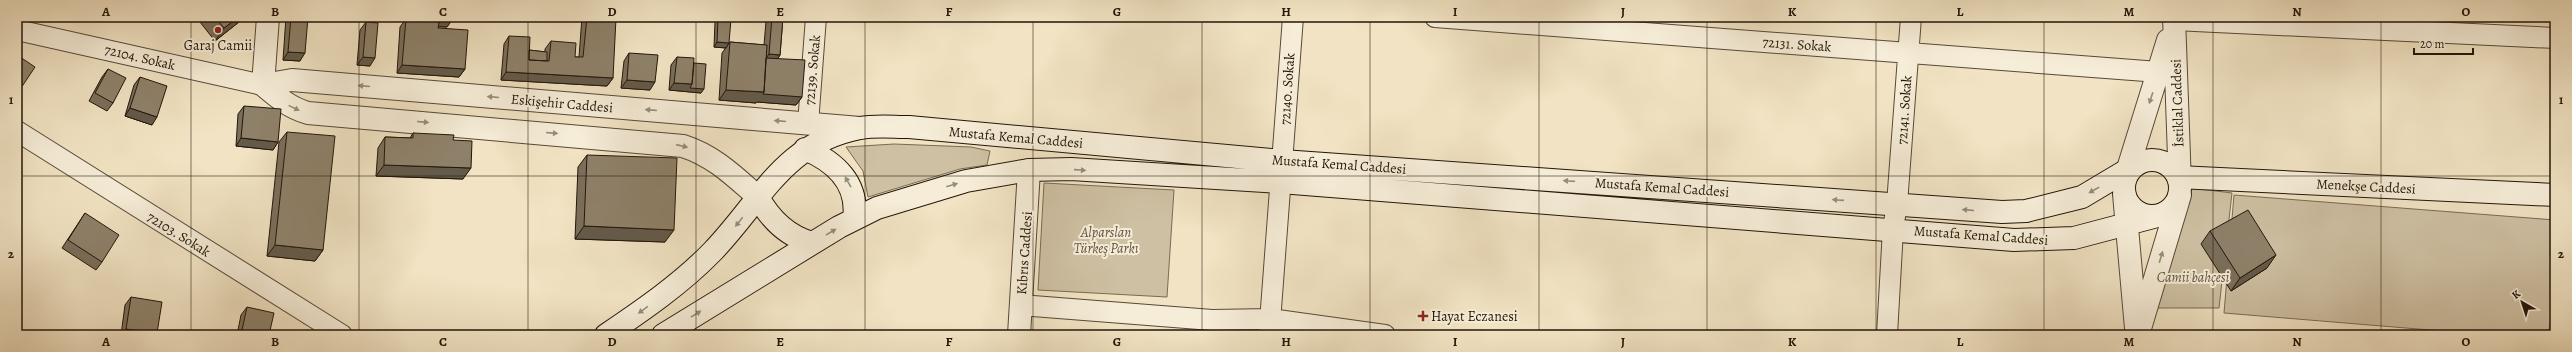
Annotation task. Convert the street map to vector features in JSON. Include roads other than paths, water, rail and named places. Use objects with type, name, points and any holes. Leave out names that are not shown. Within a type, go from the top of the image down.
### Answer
[{"type":"main road","points":[[268,17],[263,85],[280,100],[295,109],[308,113],[683,146],[702,152],[719,162],[758,197],[781,227],[792,236],[812,243]]},
{"type":"main road","name":"İstiklal Caddesi","points":[[2137,335],[2126,226],[2129,175],[2174,18]]},
{"type":"main road","name":"İstiklal Caddesi","points":[[2137,335],[2179,183],[2174,18]]},
{"type":"main road","name":"Eskişehir Caddesi","points":[[263,85],[292,80],[861,128]]},
{"type":"main road","name":"Mustafa Kemal Caddesi","points":[[606,335],[641,312],[694,269],[732,230],[780,169],[806,149],[824,140],[861,128],[909,127],[1282,161],[2002,212],[2026,211],[2082,197],[2129,175]]},
{"type":"main road","points":[[806,149],[828,160],[846,178],[852,190],[855,202],[854,219]]},
{"type":"main road","name":"İstiklal Caddesi","points":[[2129,175],[2153,160],[2166,163],[2179,183]]},
{"type":"main road","name":"Mustafa Kemal Caddesi","points":[[663,335],[812,243],[854,219],[877,208],[918,194],[966,181],[1029,170],[1071,169],[1280,182],[1893,229],[2014,240],[2074,238],[2126,226],[2161,215]]},
{"type":"main road","name":"Kıbrıs Caddesi","points":[[1019,335],[1029,170]]},
{"type":"main road","points":[[2129,175],[2127,204],[2134,211],[2147,216],[2161,215],[2173,207],[2179,183]]},
{"type":"main road","name":"Menekşe Caddesi","points":[[2179,183],[2555,195]]},
{"type":"street","name":"72139. Sokak","points":[[808,124],[816,17]]},
{"type":"street","name":"72140. Sokak","points":[[1270,327],[1293,17]]},
{"type":"street","name":"72131. Sokak","points":[[1435,17],[2159,72]]},
{"type":"street","name":"72141. Sokak","points":[[1887,335],[1893,229],[1897,204],[1911,17]]},
{"type":"street","points":[[2174,18],[2555,38]]},
{"type":"street","name":"72104. Sokak","points":[[30,27],[263,85]]},
{"type":"street","name":"72103. Sokak","points":[[17,131],[342,335]]},
{"type":"street","points":[[1020,304],[1212,320],[1270,327],[1384,335]]},
{"type":"place","name":"Garaj Camii","points":[[218,30]]},
{"type":"place","name":"Hayat Eczanesi","points":[[1423,316]]},
{"type":"park label","name":"Alparslan Türkeş Parkı","points":[[1106,240]]},
{"type":"park label","name":"Camii bahçesi","points":[[2193,277]]}]
